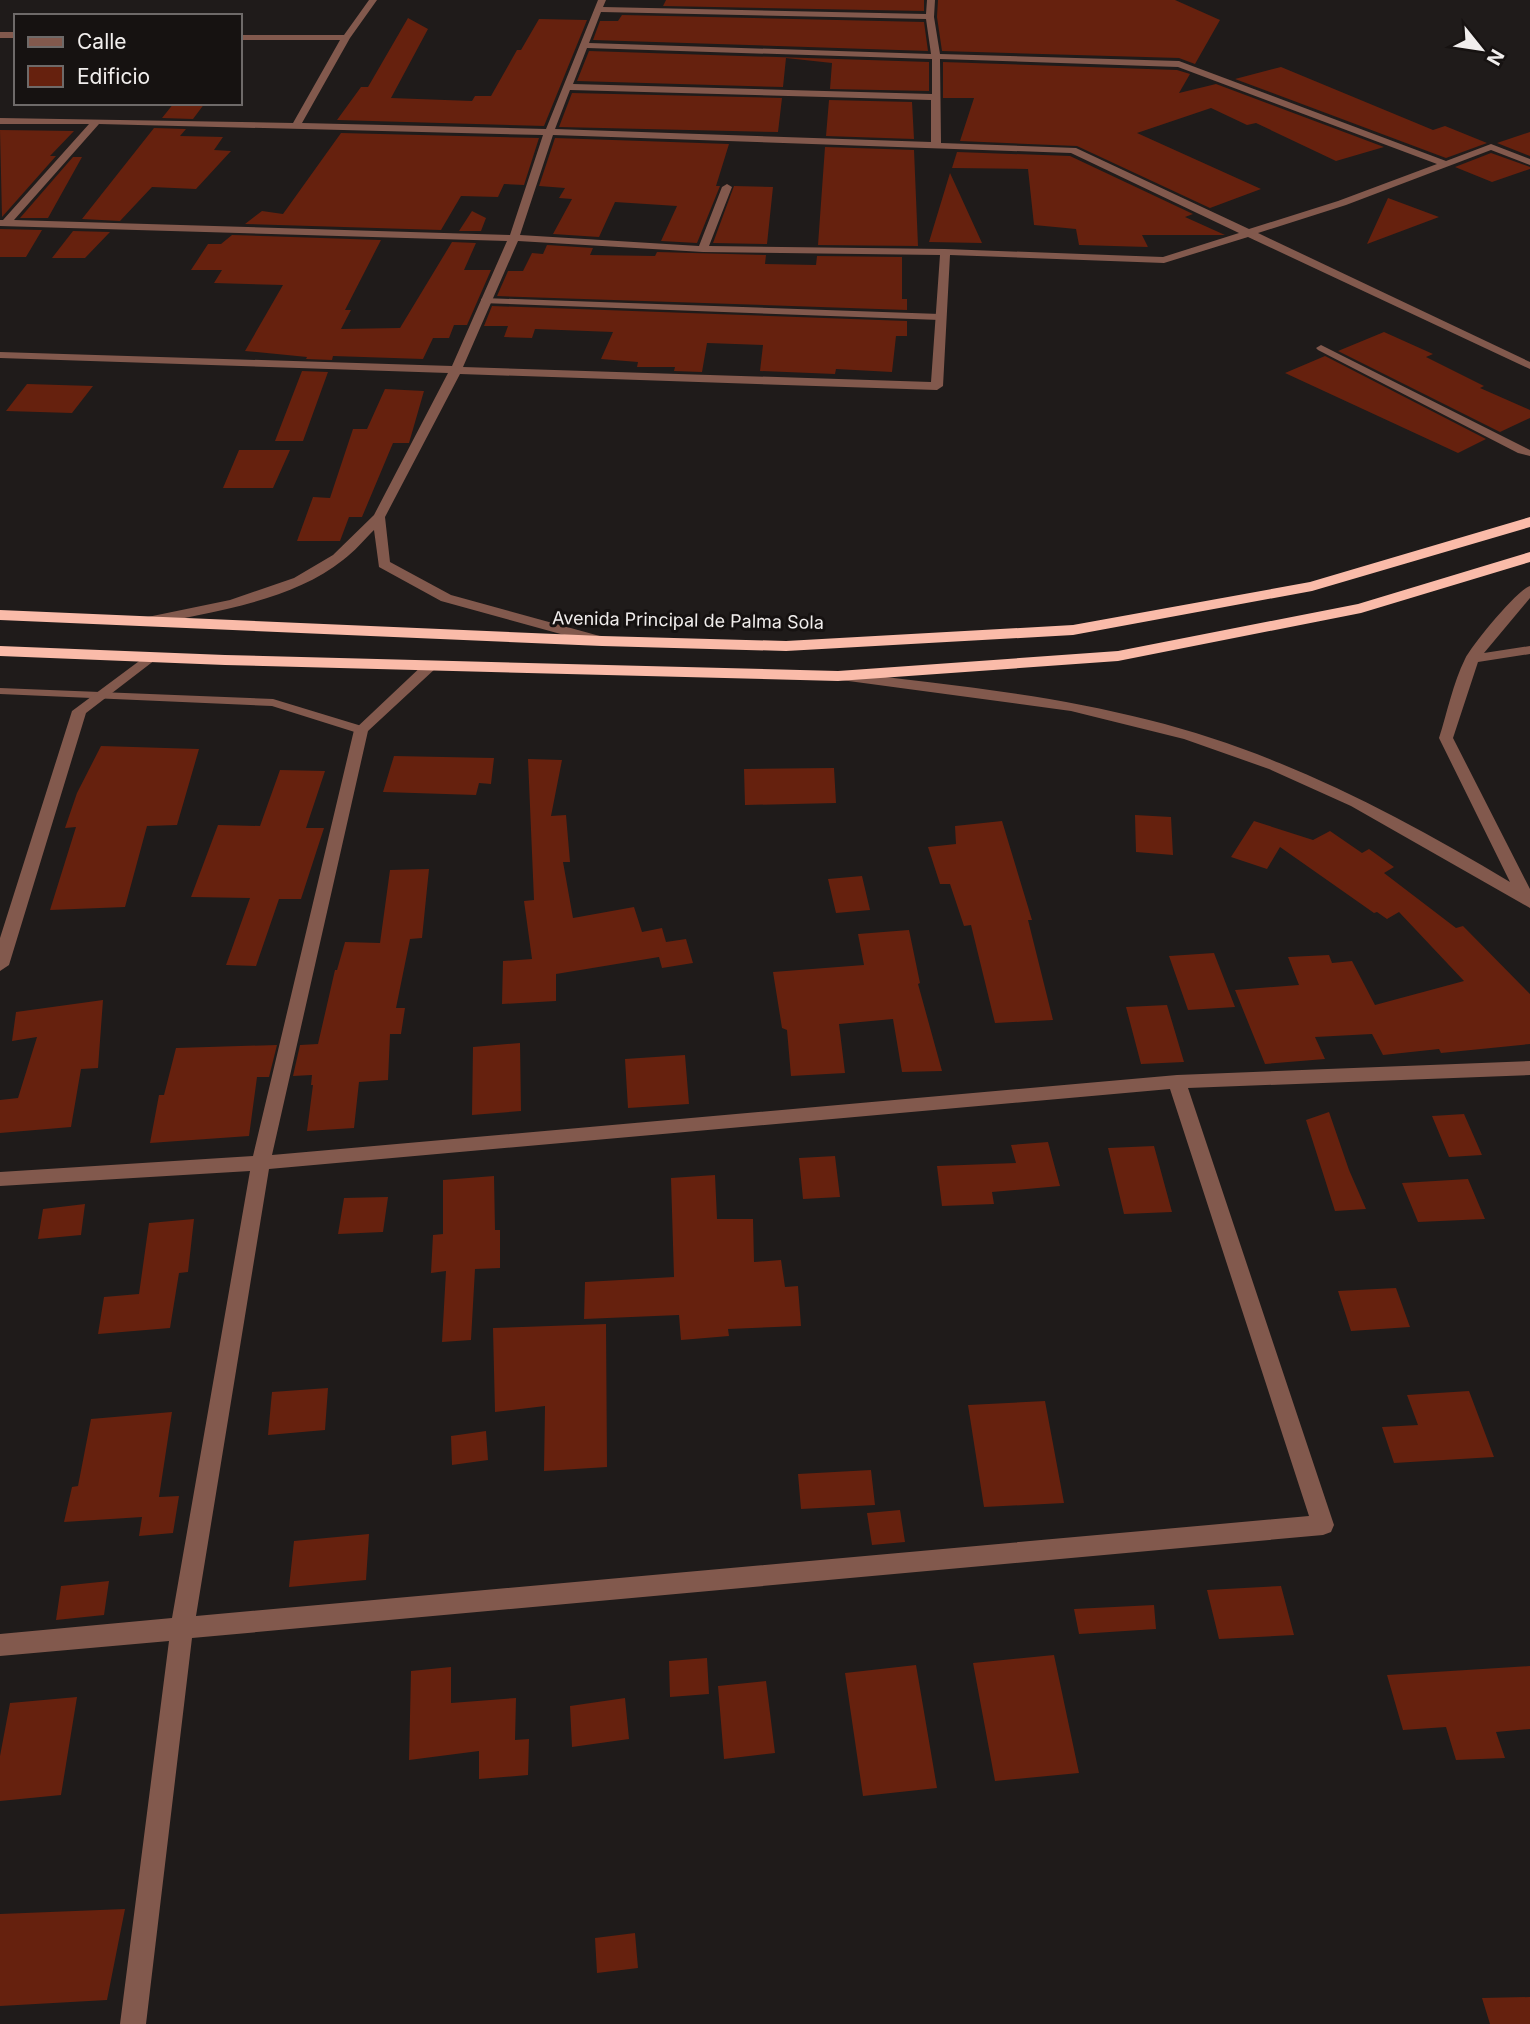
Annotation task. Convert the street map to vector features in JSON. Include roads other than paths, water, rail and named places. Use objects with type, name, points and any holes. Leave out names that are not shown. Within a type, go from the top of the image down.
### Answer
[{"type":"highway","name":"Avenida Principal de Palma Sola","points":[[0,615],[602,641],[786,646],[1073,630],[1312,586],[1530,522]]},
{"type":"highway","points":[[0,651],[430,666],[838,676],[1118,656],[1361,608],[1530,557]]},
{"type":"street","points":[[296,126],[346,38],[373,0]]},
{"type":"street","points":[[931,0],[930,17],[936,55],[936,147]]},
{"type":"street","points":[[141,622],[233,603],[299,580],[338,558],[379,517],[456,370],[484,301],[514,238],[550,132],[601,4],[930,17]]},
{"type":"street","points":[[242,37],[346,38]]},
{"type":"street","points":[[584,45],[1179,64],[1444,163]]},
{"type":"street","points":[[570,87],[934,97]]},
{"type":"street","points":[[0,121],[550,132],[1073,150],[1530,366]]},
{"type":"street","points":[[3,223],[97,121]]},
{"type":"street","points":[[3,223],[514,238],[704,249],[945,252],[1164,260],[1342,203],[1491,147],[1530,162]]},
{"type":"street","points":[[704,249],[727,187]]},
{"type":"street","points":[[0,355],[937,386],[945,252]]},
{"type":"street","points":[[379,517],[384,564],[446,598],[602,641]]},
{"type":"street","points":[[1529,902],[1446,738],[1472,659],[1511,609],[1530,590]]},
{"type":"street","points":[[1472,659],[1530,650]]},
{"type":"street","points":[[0,965],[79,711],[150,657]]},
{"type":"street","points":[[133,2024],[182,1629],[261,1163],[361,730],[430,666]]},
{"type":"street","points":[[838,676],[999,696],[1103,713],[1187,735],[1278,766],[1383,816],[1529,902]]},
{"type":"street","points":[[0,1179],[261,1163],[1177,1082],[1530,1068]]},
{"type":"street","points":[[0,1645],[1323,1525],[1177,1082]]},
{"type":"lane","points":[[484,301],[940,317]]},
{"type":"lane","points":[[1321,348],[1521,451],[1530,453]]},
{"type":"lane","points":[[0,691],[273,703],[361,730]]}]
